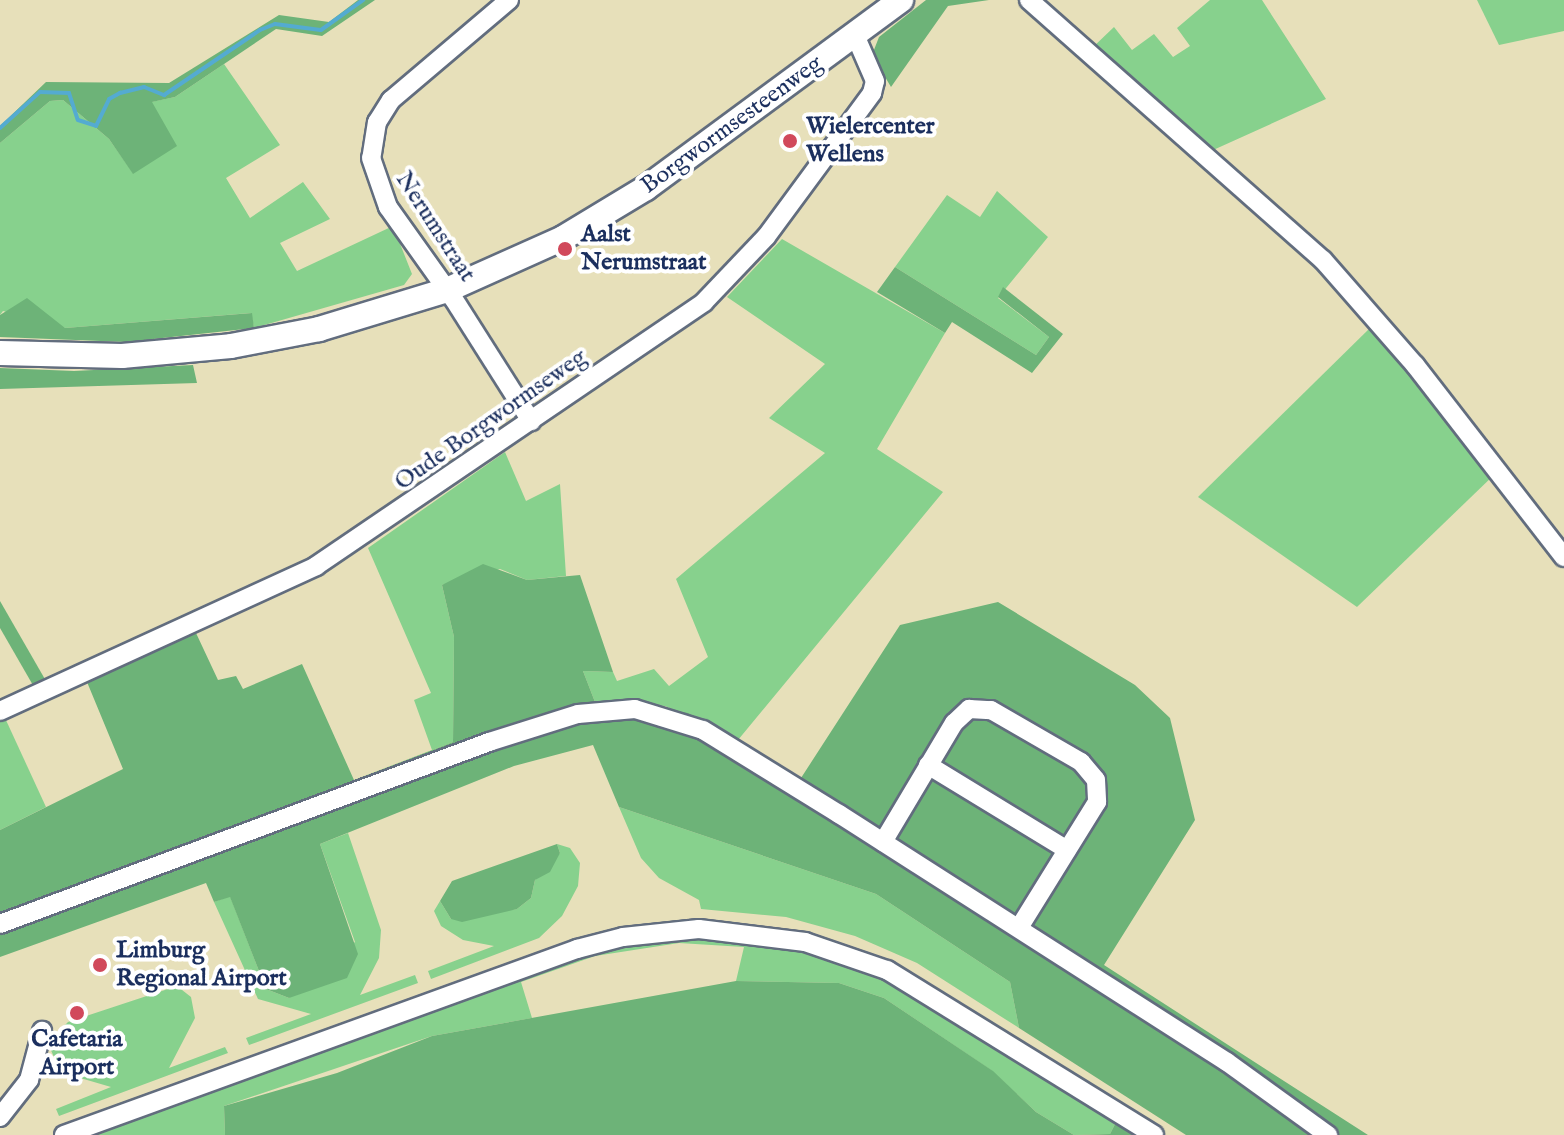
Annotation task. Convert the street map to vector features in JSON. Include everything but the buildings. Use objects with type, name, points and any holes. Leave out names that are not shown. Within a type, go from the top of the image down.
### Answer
[{"type":"main road","name":"Borgwormsesteenweg","points":[[0,353],[122,356],[231,346],[319,329],[447,290],[516,261],[622,204],[901,0]]},
{"type":"street","name":"Nerumstraat","points":[[509,0],[391,100],[373,139],[375,184],[531,421]]},
{"type":"street","points":[[1029,0],[1323,260],[1415,365],[1564,557]]},
{"type":"street","name":"Oude Borgwormseweg","points":[[0,711],[316,566],[704,302],[766,237],[872,93],[875,81],[855,35]]},
{"type":"street","points":[[883,842],[959,716],[980,708],[1081,762],[1096,780],[1099,797],[1019,928]]},
{"type":"street","points":[[0,924],[447,756],[598,710],[635,709],[693,726],[883,842],[1227,1062],[1328,1135]]},
{"type":"street","points":[[928,765],[1067,850]]},
{"type":"street","points":[[64,1135],[577,949],[623,937],[699,929],[805,942],[887,970],[1154,1135]]},
{"type":"street","points":[[0,1117],[29,1080],[42,1031]]},
{"type":"green space","points":[[358,0],[375,0],[322,36],[276,29],[175,97],[152,102],[177,146],[133,174],[109,139],[63,100],[50,101],[0,143],[0,126],[46,82],[169,83],[279,15],[329,22]]},
{"type":"green space","points":[[926,0],[989,0],[948,6],[891,87],[872,55],[879,37]]},
{"type":"green space","points":[[1210,0],[1262,0],[1326,99],[1211,151],[1091,49],[1114,27],[1132,50],[1154,34],[1173,57],[1190,46],[1177,28]]},
{"type":"green space","points":[[1477,0],[1564,0],[1564,31],[1499,45]]},
{"type":"green space","points":[[224,64],[280,145],[226,178],[250,218],[303,182],[330,219],[280,243],[297,271],[393,226],[412,274],[404,285],[254,328],[251,313],[65,328],[3,311],[0,315],[0,143],[50,101],[63,100],[109,139],[133,173],[151,102],[175,97]]},
{"type":"green space","points":[[997,191],[1048,237],[998,298],[1049,337],[1036,355],[895,267],[947,195],[980,217]]},
{"type":"green space","points":[[782,239],[945,333],[877,449],[943,492],[738,740],[665,706],[595,702],[583,671],[613,672],[617,681],[654,669],[669,686],[708,657],[676,579],[825,453],[769,418],[825,364],[727,297]]},
{"type":"green space","points":[[895,267],[1036,355],[1049,337],[998,297],[1003,287],[1063,334],[1032,373],[952,322],[945,333],[877,292]]},
{"type":"green space","points":[[27,298],[65,328],[252,313],[254,328],[126,342],[0,337],[0,315]]},
{"type":"green space","points":[[1371,327],[1496,473],[1357,607],[1198,497]]},
{"type":"green space","points":[[193,365],[197,383],[0,389],[0,368],[74,371]]},
{"type":"green space","points":[[505,452],[526,501],[560,484],[566,576],[527,580],[500,569],[442,585],[454,637],[453,742],[432,750],[414,700],[431,693],[368,548]]},
{"type":"green space","points":[[483,564],[527,580],[580,575],[613,672],[583,671],[595,702],[638,703],[688,713],[801,778],[900,625],[998,602],[1135,685],[1170,718],[1195,820],[1104,965],[1368,1135],[1186,1135],[1019,1028],[1010,982],[876,894],[619,807],[593,745],[514,766],[320,844],[358,954],[347,978],[289,998],[266,989],[230,897],[214,902],[206,883],[0,957],[0,830],[123,769],[87,682],[196,633],[218,680],[236,676],[243,689],[302,664],[354,780],[453,742],[454,637],[442,585]]},
{"type":"green space","points":[[0,601],[46,681],[34,687],[0,628]]},
{"type":"green space","points":[[5,718],[46,807],[0,830],[0,720]]},
{"type":"green space","points":[[619,807],[876,894],[1010,982],[1019,1028],[917,963],[855,936],[786,917],[701,909],[699,900],[659,878],[641,858]]},
{"type":"green space","points":[[348,833],[381,930],[379,958],[360,995],[415,975],[418,983],[249,1045],[246,1038],[311,1014],[258,999],[214,902],[230,896],[266,989],[289,998],[355,942],[320,844]]},
{"type":"green space","points":[[557,844],[570,848],[580,863],[578,886],[562,916],[539,938],[431,979],[428,971],[494,946],[463,940],[441,926],[434,911],[440,901],[451,919],[517,909],[531,898],[535,880],[560,853]]},
{"type":"green space","points":[[557,844],[560,853],[550,872],[535,880],[531,898],[517,909],[462,922],[451,919],[440,901],[452,881]]},
{"type":"green space","points":[[717,935],[830,958],[892,981],[1117,1120],[1110,1134],[1074,1135],[1036,1112],[991,1070],[884,998],[839,983],[736,981],[744,947],[679,943],[595,956],[521,982],[532,1018],[432,1036],[224,1106],[225,1135],[84,1135],[536,968],[632,942]]},
{"type":"green space","points":[[736,981],[839,983],[884,998],[993,1071],[1036,1112],[1074,1135],[225,1135],[224,1106],[337,1073],[432,1036]]},
{"type":"green space","points":[[177,986],[191,997],[195,1018],[169,1068],[225,1047],[228,1053],[59,1116],[56,1109],[111,1087],[70,1075],[57,1064],[50,1048],[58,1032],[68,1022]]},
{"type":"green space","points":[[1117,1120],[1138,1135],[1074,1135],[1110,1134]]},
{"type":"waterway","points":[[0,128],[40,92],[69,93],[78,120],[96,126],[109,99],[120,93],[144,87],[164,95],[260,30],[275,24],[321,30],[363,0]]},
{"type":"place","name":"Wielercenter Wellens","points":[[790,141]]},
{"type":"place","name":"Aalst Nerumstraat","points":[[565,249]]},
{"type":"place","name":"Limburg Regional Airport","points":[[100,965]]},
{"type":"place","name":"Cafetaria Airport","points":[[77,1013]]}]
